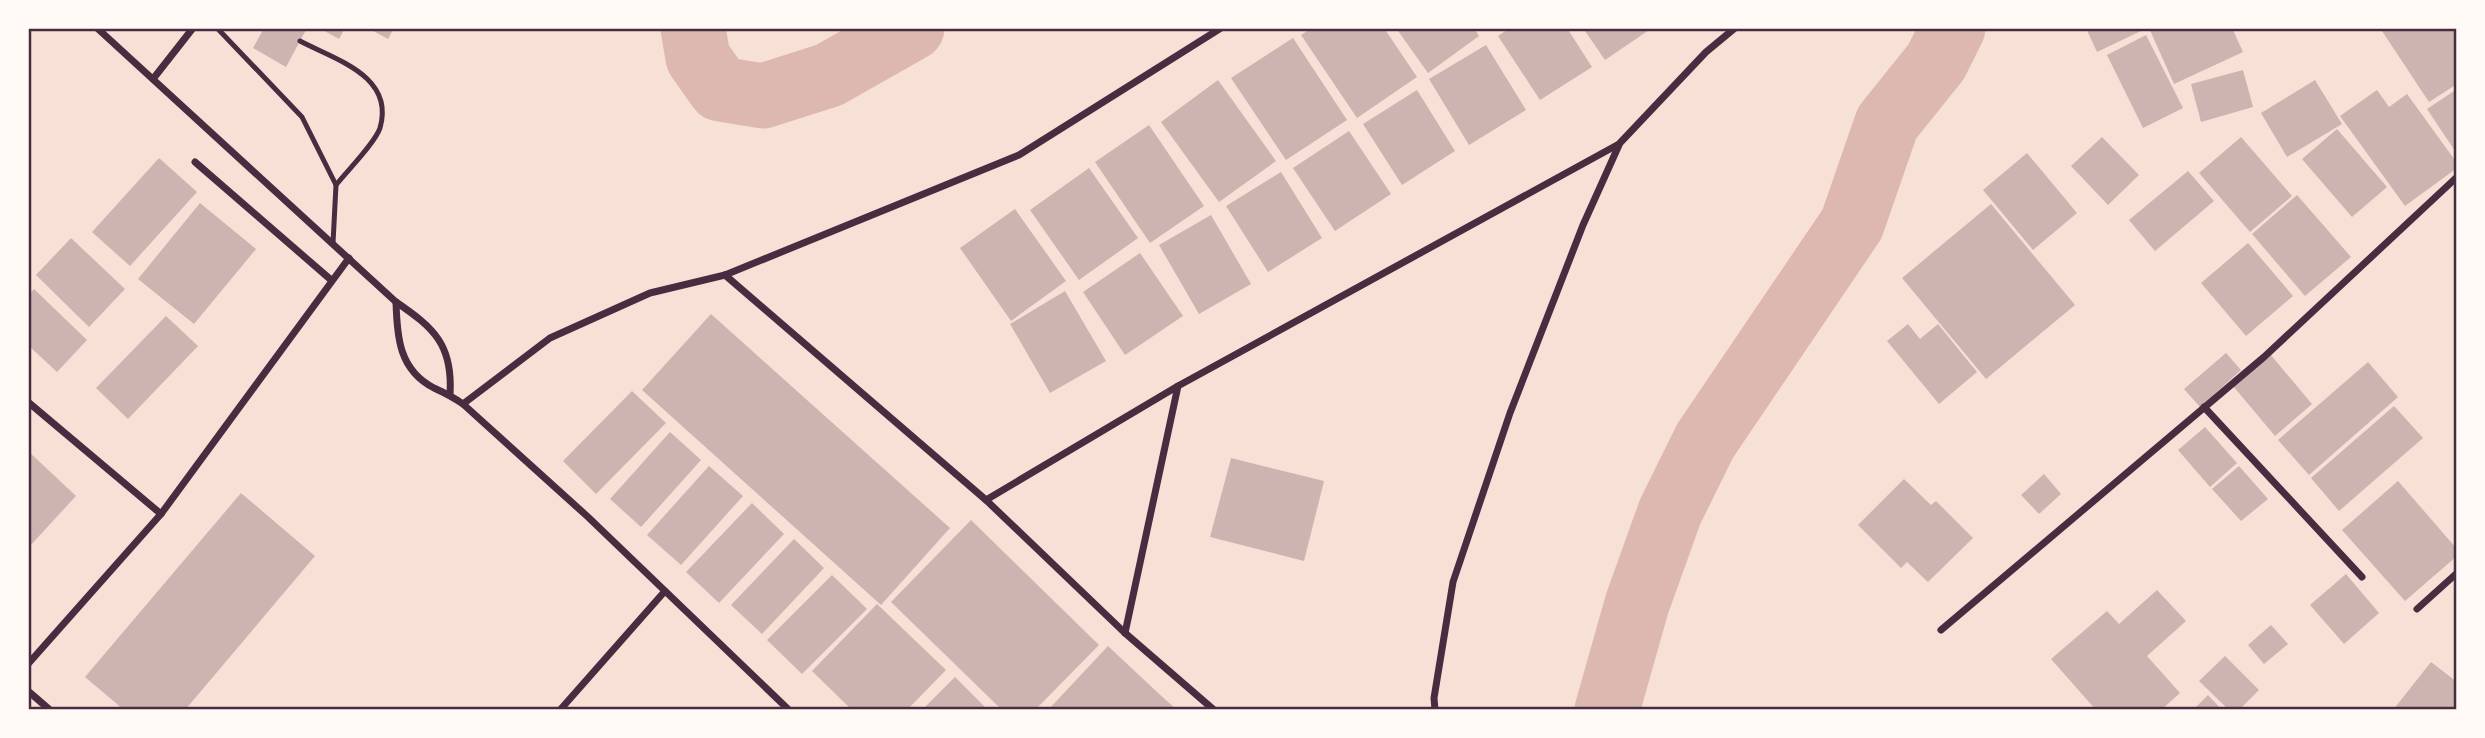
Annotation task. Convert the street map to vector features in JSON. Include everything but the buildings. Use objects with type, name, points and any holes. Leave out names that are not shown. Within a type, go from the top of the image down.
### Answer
[{"type":"street","points":[[97,28],[396,302],[425,322],[445,348],[451,370],[450,394]]},
{"type":"street","points":[[153,79],[193,28]]},
{"type":"street","points":[[463,404],[550,338],[650,293],[725,275],[1019,155],[1221,28]]},
{"type":"street","points":[[986,500],[1178,386],[1619,144],[1706,52],[1735,28]]},
{"type":"street","points":[[1435,710],[1434,698],[1453,582],[1510,413],[1583,225],[1619,144]]},
{"type":"street","points":[[195,162],[330,279]]},
{"type":"street","points":[[1941,631],[2264,357],[2457,177]]},
{"type":"street","points":[[28,664],[161,514],[330,279],[349,258]]},
{"type":"street","points":[[725,275],[986,500],[1125,633],[1214,710]]},
{"type":"street","points":[[396,302],[397,339],[407,366],[433,387],[450,394],[463,404],[789,710]]},
{"type":"street","points":[[1125,633],[1178,386]]},
{"type":"street","points":[[28,402],[161,514]]},
{"type":"street","points":[[2204,407],[2362,577]]},
{"type":"street","points":[[2417,609],[2457,573]]},
{"type":"street","points":[[560,710],[665,591]]},
{"type":"street","points":[[28,691],[50,710]]},
{"type":"lane","points":[[216,28],[302,117],[336,185],[333,243]]},
{"type":"lane","points":[[300,41],[369,77],[382,97],[379,129],[336,185]]},
{"type":"waterway","points":[[693,28],[698,58],[720,89],[763,96],[829,75],[912,28]]},
{"type":"waterway","points":[[1607,710],[1637,604],[1670,512],[1705,441],[1852,224],[1887,123],[1936,62],[1953,28]]}]
